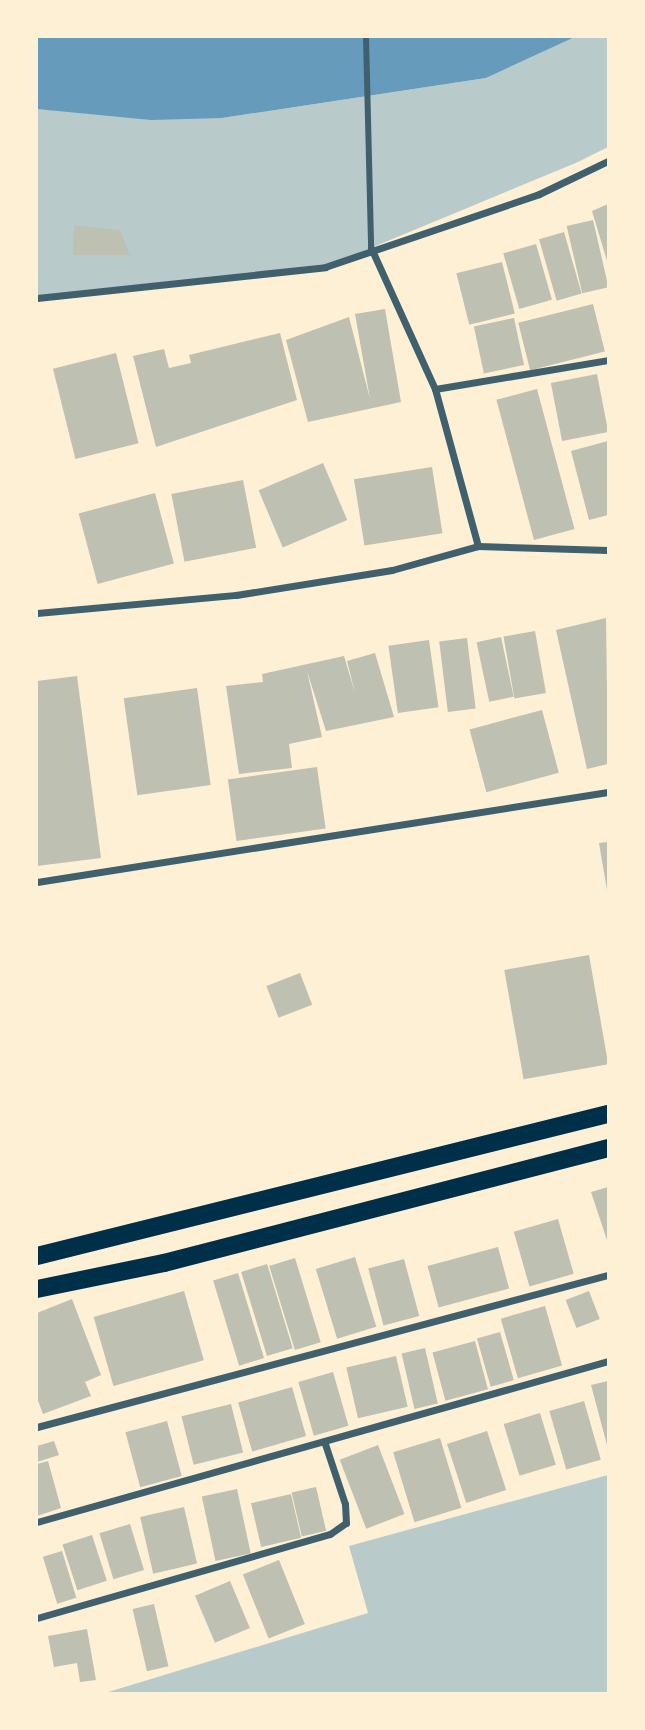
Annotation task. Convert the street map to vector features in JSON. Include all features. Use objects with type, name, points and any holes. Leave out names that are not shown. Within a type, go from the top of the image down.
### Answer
[{"type":"main road","points":[[37,1256],[608,1114]]},
{"type":"main road","points":[[37,1289],[164,1263],[608,1148]]},
{"type":"street","points":[[366,37],[371,247],[435,389],[478,546]]},
{"type":"street","points":[[37,298],[325,267],[371,247],[539,194],[608,161]]},
{"type":"street","points":[[435,389],[608,360]]},
{"type":"street","points":[[37,613],[236,596],[392,570],[478,546],[608,550]]},
{"type":"street","points":[[37,882],[608,792]]},
{"type":"street","points":[[37,1427],[608,1275]]},
{"type":"street","points":[[37,1522],[608,1361]]},
{"type":"street","points":[[37,1618],[330,1534],[346,1523],[345,1504],[324,1441]]},
{"type":"shaded area","points":[[575,37],[608,37],[608,147],[578,162],[325,267],[37,298],[37,109],[222,118],[486,78]]},
{"type":"shaded area","points":[[608,1475],[608,1693],[105,1693],[368,1613],[349,1546]]},
{"type":"water","points":[[37,37],[575,37],[486,78],[222,118],[151,120],[37,109]]},
{"type":"building","points":[[608,204],[608,264],[592,211]]},
{"type":"building","points":[[593,220],[608,287],[582,293],[567,226]]},
{"type":"building","points":[[74,225],[120,230],[130,255],[73,255]]},
{"type":"building","points":[[564,232],[582,294],[557,301],[539,239]]},
{"type":"building","points":[[536,244],[552,300],[519,309],[503,253]]},
{"type":"building","points":[[502,262],[515,313],[469,325],[456,273]]},
{"type":"building","points":[[593,304],[605,352],[530,370],[518,323]]},
{"type":"building","points":[[385,309],[401,402],[308,422],[286,340],[349,317],[370,399],[355,314]]},
{"type":"building","points":[[514,318],[524,365],[484,373],[474,327]]},
{"type":"building","points":[[280,333],[297,400],[156,447],[133,356],[164,349],[169,368],[191,363],[189,355]]},
{"type":"building","points":[[116,353],[138,443],[75,459],[53,369]]},
{"type":"building","points":[[597,374],[608,432],[562,441],[551,383]]},
{"type":"building","points":[[537,389],[575,529],[534,540],[496,400]]},
{"type":"building","points":[[608,441],[608,515],[589,520],[571,451]]},
{"type":"building","points":[[323,463],[347,520],[283,547],[259,490]]},
{"type":"building","points":[[432,467],[442,533],[364,546],[354,479]]},
{"type":"building","points":[[243,480],[256,548],[185,562],[171,494]]},
{"type":"building","points":[[155,493],[174,564],[98,584],[79,513]]},
{"type":"building","points":[[606,618],[608,764],[587,769],[556,630]]},
{"type":"building","points":[[535,631],[546,693],[514,699],[503,637]]},
{"type":"building","points":[[501,637],[514,697],[489,702],[477,642]]},
{"type":"building","points":[[467,638],[476,708],[448,712],[439,641]]},
{"type":"building","points":[[429,640],[438,707],[398,713],[388,646]]},
{"type":"building","points":[[375,653],[394,717],[326,731],[307,671],[322,737],[289,744],[292,768],[239,774],[226,686],[263,682],[262,674],[344,656],[355,693],[347,661]]},
{"type":"building","points":[[77,676],[101,858],[37,866],[37,681]]},
{"type":"building","points":[[197,688],[211,785],[137,795],[124,698]]},
{"type":"building","points":[[542,710],[559,773],[486,792],[470,729]]},
{"type":"building","points":[[317,767],[326,828],[237,841],[228,780]]},
{"type":"building","points":[[608,842],[608,890],[607,890],[599,843]]},
{"type":"building","points":[[589,955],[608,1064],[524,1079],[504,970]]},
{"type":"building","points":[[300,973],[312,1005],[279,1018],[266,986]]},
{"type":"building","points":[[608,1187],[608,1243],[591,1192]]},
{"type":"building","points":[[558,1219],[574,1274],[529,1286],[514,1232]]},
{"type":"building","points":[[498,1247],[509,1289],[439,1307],[427,1266]]},
{"type":"building","points":[[355,1257],[376,1327],[337,1339],[316,1269]]},
{"type":"building","points":[[295,1258],[321,1342],[295,1350],[269,1266]]},
{"type":"building","points":[[404,1259],[419,1316],[384,1326],[368,1269]]},
{"type":"building","points":[[267,1264],[293,1348],[267,1356],[241,1272]]},
{"type":"building","points":[[238,1273],[264,1358],[239,1366],[213,1281]]},
{"type":"building","points":[[184,1291],[204,1360],[113,1386],[94,1317]]},
{"type":"building","points":[[589,1291],[600,1319],[576,1328],[566,1300]]},
{"type":"building","points":[[72,1299],[101,1375],[85,1382],[91,1396],[43,1414],[37,1398],[37,1313]]},
{"type":"building","points":[[545,1306],[562,1366],[518,1378],[501,1319]]},
{"type":"building","points":[[500,1332],[514,1380],[491,1387],[477,1339]]},
{"type":"building","points":[[475,1341],[488,1389],[445,1401],[432,1352]]},
{"type":"building","points":[[425,1348],[438,1404],[414,1409],[402,1353]]},
{"type":"building","points":[[396,1356],[408,1407],[358,1418],[346,1367]]},
{"type":"building","points":[[333,1372],[348,1426],[314,1436],[298,1382]]},
{"type":"building","points":[[608,1381],[608,1445],[607,1445],[591,1385]]},
{"type":"building","points":[[292,1387],[306,1436],[252,1451],[238,1402]]},
{"type":"building","points":[[584,1401],[601,1460],[566,1470],[549,1411]]},
{"type":"building","points":[[231,1404],[243,1453],[194,1465],[182,1416]]},
{"type":"building","points":[[540,1413],[556,1465],[519,1476],[504,1424]]},
{"type":"building","points":[[167,1421],[182,1476],[140,1487],[125,1432]]},
{"type":"building","points":[[487,1431],[506,1490],[466,1503],[447,1444]]},
{"type":"building","points":[[440,1438],[461,1508],[414,1522],[393,1452]]},
{"type":"building","points":[[54,1441],[59,1455],[37,1462],[37,1446]]},
{"type":"building","points":[[378,1445],[405,1514],[366,1529],[340,1460]]},
{"type":"building","points":[[48,1461],[61,1508],[37,1516],[37,1464]]},
{"type":"building","points":[[316,1487],[326,1531],[302,1536],[292,1493]]},
{"type":"building","points":[[237,1489],[251,1554],[216,1561],[202,1496]]},
{"type":"building","points":[[291,1494],[301,1538],[261,1547],[251,1503]]},
{"type":"building","points":[[184,1507],[197,1564],[153,1574],[140,1517]]},
{"type":"building","points":[[130,1524],[144,1570],[113,1579],[99,1533]]},
{"type":"building","points":[[92,1535],[107,1581],[77,1590],[63,1545]]},
{"type":"building","points":[[62,1551],[76,1598],[57,1604],[43,1557]]},
{"type":"building","points":[[279,1560],[305,1624],[269,1639],[243,1575]]},
{"type":"building","points":[[230,1581],[250,1628],[215,1643],[195,1596]]},
{"type":"building","points":[[154,1604],[168,1666],[147,1671],[133,1609]]},
{"type":"building","points":[[87,1629],[96,1680],[80,1682],[77,1663],[54,1667],[48,1636]]}]
